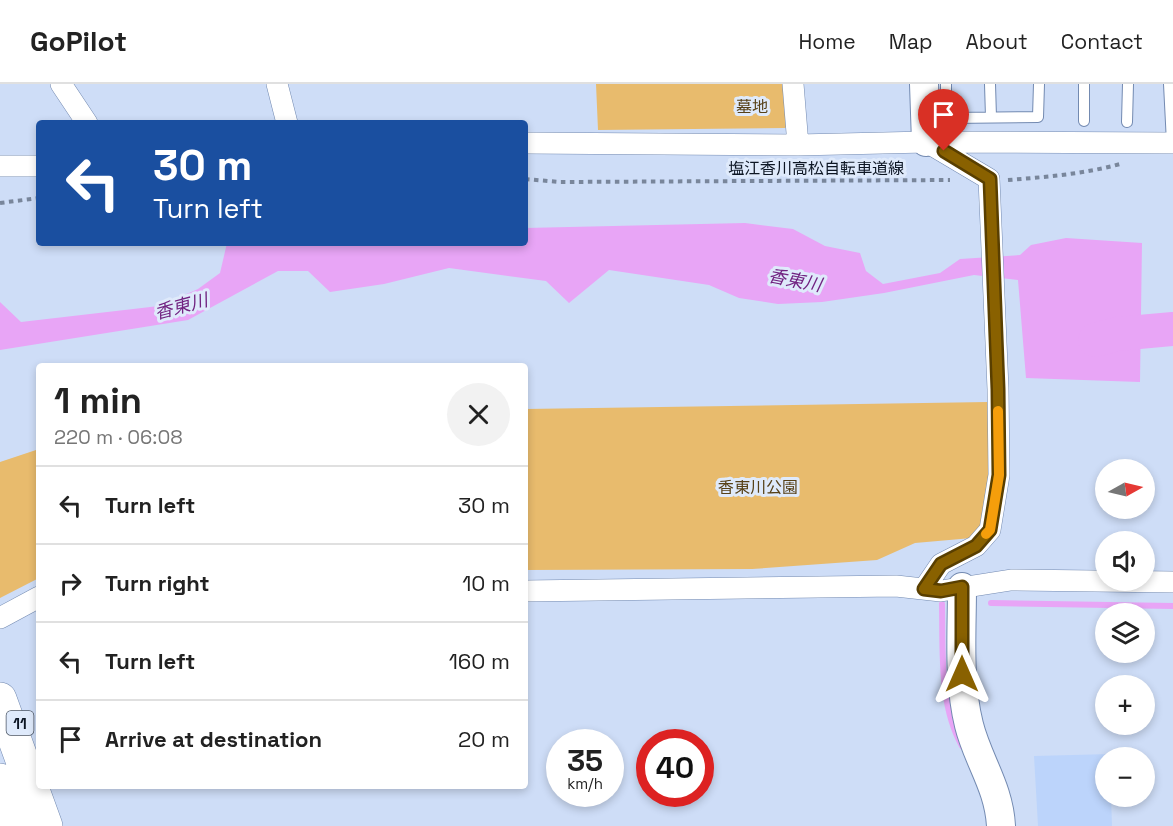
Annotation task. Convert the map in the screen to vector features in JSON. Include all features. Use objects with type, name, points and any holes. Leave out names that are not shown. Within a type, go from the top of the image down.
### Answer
[{"type":"highway","name":"11","points":[[0,671],[36,767]]},
{"type":"highway","points":[[0,699],[46,826]]},
{"type":"highway","points":[[0,780],[17,826]]},
{"type":"highway","points":[[44,789],[58,826]]},
{"type":"highway","points":[[0,806],[6,826]]},
{"type":"street","points":[[61,84],[85,120]]},
{"type":"street","points":[[277,84],[286,120]]},
{"type":"street","points":[[793,84],[798,145]]},
{"type":"street","points":[[924,84],[926,142]]},
{"type":"street","points":[[924,589],[941,564],[976,546],[990,530],[999,475],[990,179],[926,142]]},
{"type":"street","points":[[528,143],[798,145],[926,142],[1172,143]]},
{"type":"street","points":[[0,165],[36,166]]},
{"type":"street","points":[[528,591],[896,586],[941,591],[1011,580],[1173,582]]},
{"type":"street","points":[[962,587],[962,695],[970,729],[998,799],[1001,826]]},
{"type":"street","points":[[0,618],[36,599]]},
{"type":"lane","points":[[946,84],[946,108],[950,117],[1038,117],[1039,84]]},
{"type":"lane","points":[[990,84],[991,117]]},
{"type":"lane","points":[[1084,84],[1084,121]]},
{"type":"lane","points":[[1127,122],[1128,84]]},
{"type":"lane","points":[[1169,84],[1172,143]]},
{"type":"path","name":"塩江香川高松自転車道線","points":[[528,179],[560,182],[998,180],[1049,177],[1123,163]]},
{"type":"path","points":[[0,203],[36,198]]},
{"type":"shaded area","points":[[1095,754],[1095,807],[1111,807],[1112,826],[1038,826],[1034,756]]},
{"type":"green space","name":"墓地","points":[[596,84],[789,84],[792,122],[785,128],[598,130]]},
{"type":"green space","name":"香東川公園","points":[[988,402],[993,454],[985,519],[972,538],[915,543],[877,560],[752,569],[528,570],[528,409]]},
{"type":"green space","points":[[36,450],[36,580],[0,598],[0,462]]},
{"type":"water","points":[[745,223],[793,229],[825,246],[860,253],[866,271],[883,284],[940,273],[960,259],[1020,255],[1031,245],[1066,238],[1142,243],[1140,382],[1026,378],[1018,280],[974,275],[884,293],[822,302],[778,304],[739,298],[709,285],[609,270],[569,303],[546,281],[449,268],[384,284],[330,292],[308,271],[278,271],[188,320],[0,350],[0,302],[21,322],[159,306],[198,289],[220,273],[226,246],[528,246],[528,228]]},
{"type":"waterway","name":"香東川","points":[[1095,340],[1117,334],[1173,329]]},
{"type":"waterway","points":[[991,603],[1173,606]]},
{"type":"waterway","points":[[942,604],[946,695],[949,713],[962,746]]},
{"type":"slow traffic","points":[[986,534],[990,530],[999,475],[998,411]]},
{"type":"route","points":[[944,151],[990,179],[998,389],[999,475],[990,530],[976,546],[941,564],[932,574],[924,589],[941,591],[962,587],[962,674]]}]
